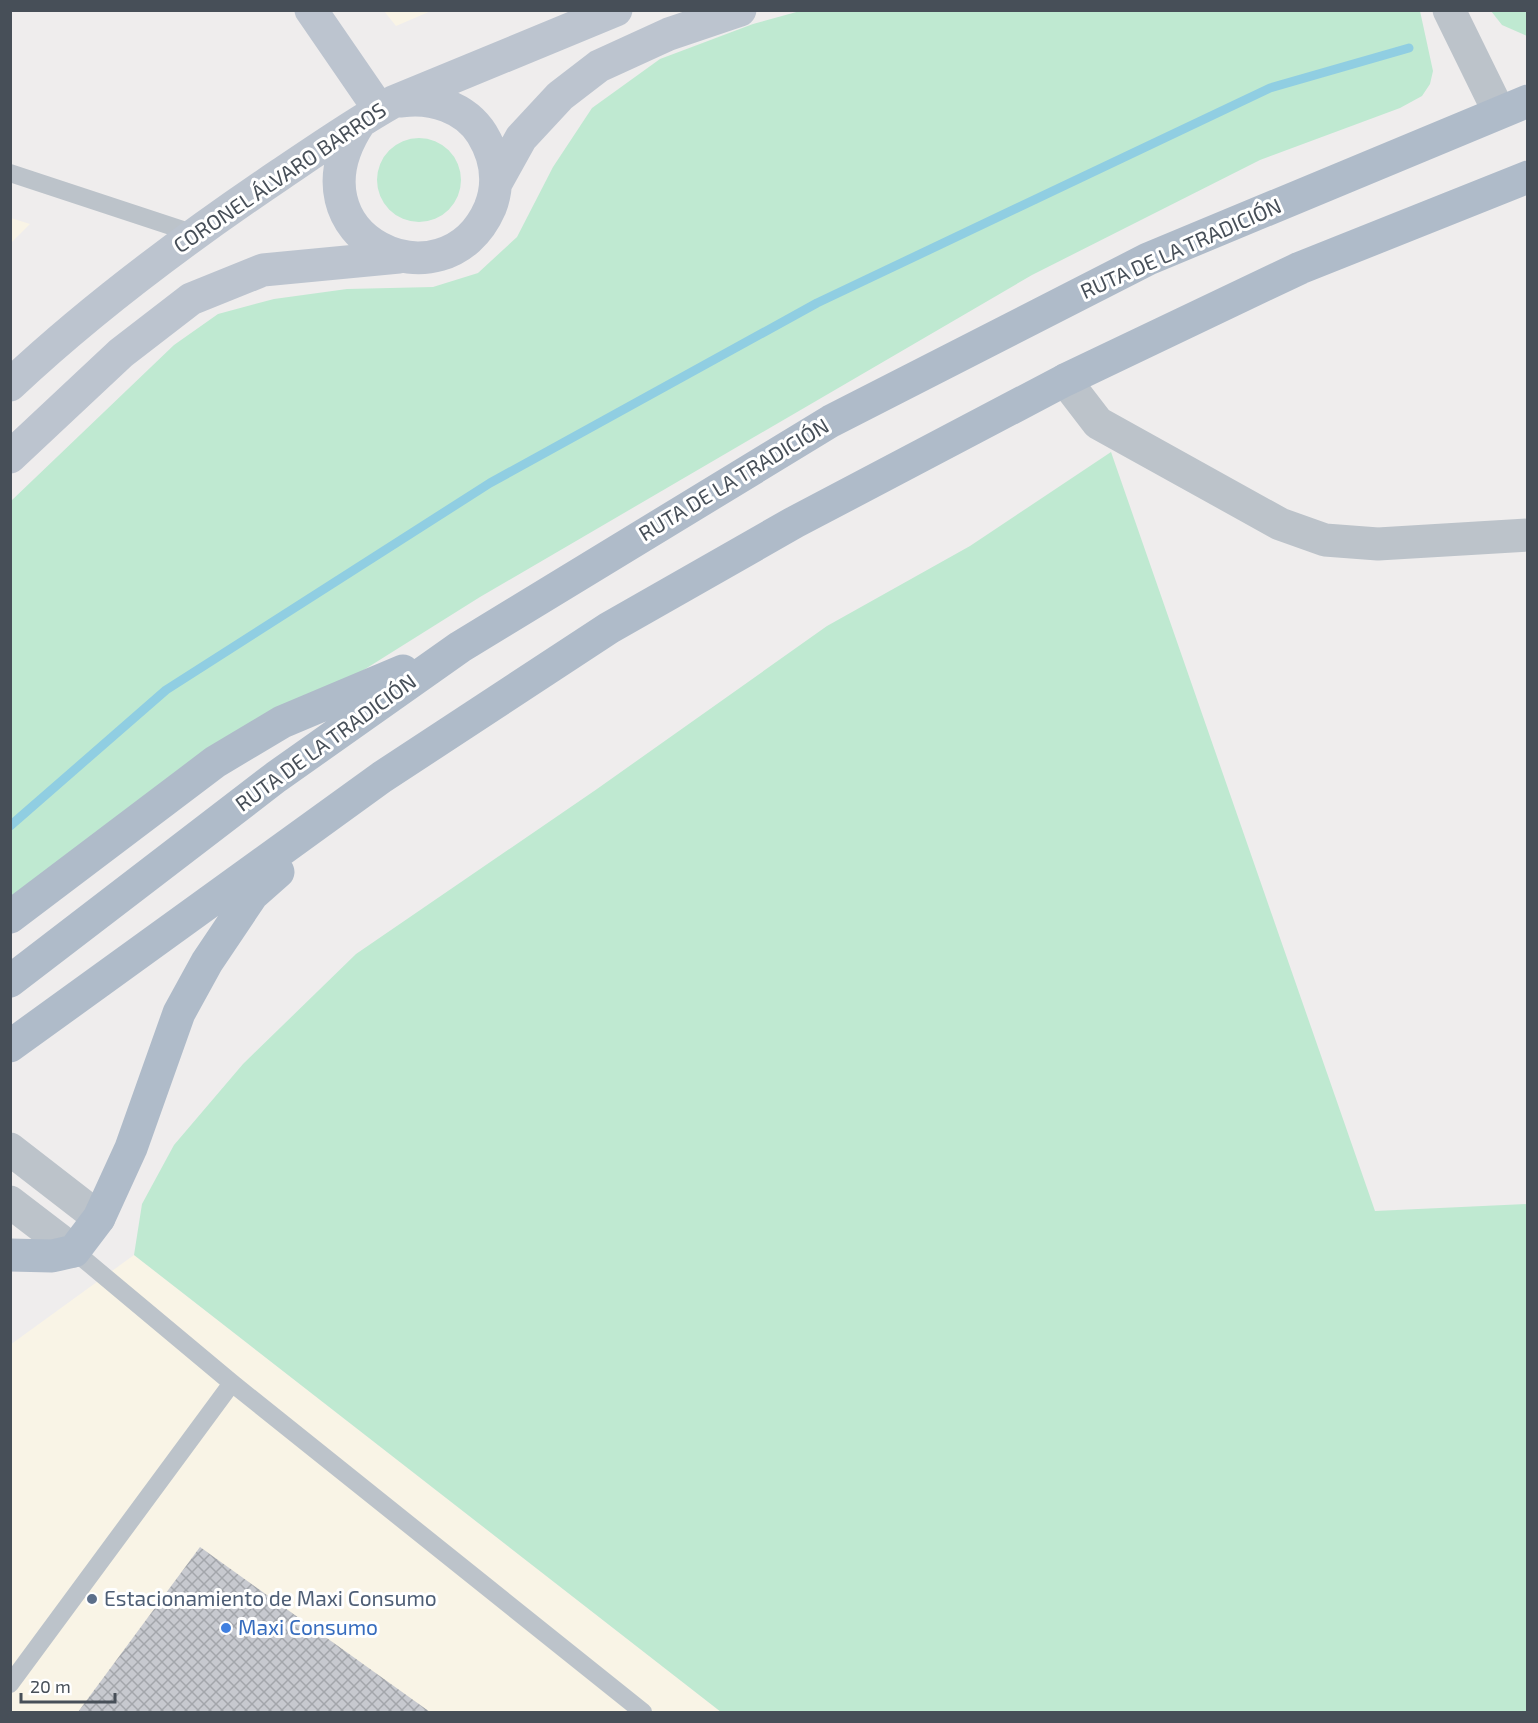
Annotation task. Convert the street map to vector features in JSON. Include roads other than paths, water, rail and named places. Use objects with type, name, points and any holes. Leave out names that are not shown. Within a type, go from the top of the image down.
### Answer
[{"type":"main road","points":[[310,10],[378,111]]},
{"type":"main road","name":"CORONEL ÁLVARO BARROS","points":[[10,385],[49,349],[192,233],[378,111],[616,10]]},
{"type":"main road","points":[[10,457],[121,353],[191,298],[263,270],[431,256],[458,247],[473,235],[485,219],[496,183],[521,138],[560,96],[599,66],[669,34],[740,10]]},
{"type":"main road","points":[[402,257],[384,251],[368,241],[354,227],[344,210],[339,192],[342,154],[378,111],[431,101],[466,116],[489,146],[495,164],[496,183]]},
{"type":"main road","name":"RUTA DE LA TRADICIÓN","points":[[10,981],[276,777],[460,647],[831,421],[1148,259],[1513,107]]},
{"type":"main road","points":[[10,1046],[382,777],[609,628],[795,522],[1065,380],[1300,268],[1527,177]]},
{"type":"main road","points":[[10,917],[215,762],[282,722],[460,647]]},
{"type":"main road","points":[[10,1254],[52,1256],[74,1251],[99,1218],[130,1148],[179,1013],[207,962],[252,895],[382,777]]},
{"type":"street","points":[[1449,10],[1513,107]]},
{"type":"street","points":[[1065,380],[1098,423],[1280,524],[1325,540],[1378,544],[1527,535]]},
{"type":"street","points":[[10,1149],[99,1218]]},
{"type":"street","points":[[10,1202],[74,1251]]},
{"type":"lane","points":[[10,173],[192,233]]},
{"type":"lane","points":[[74,1251],[232,1383],[643,1713]]},
{"type":"lane","points":[[10,1684],[232,1383]]},
{"type":"waterway","points":[[10,826],[166,690],[490,483],[817,303],[1270,88],[1409,48]]},
{"type":"place","name":"Estacionamiento de Maxi Consumo","points":[[92,1599]]},
{"type":"place","name":"Maxi Consumo","points":[[226,1628]]}]
